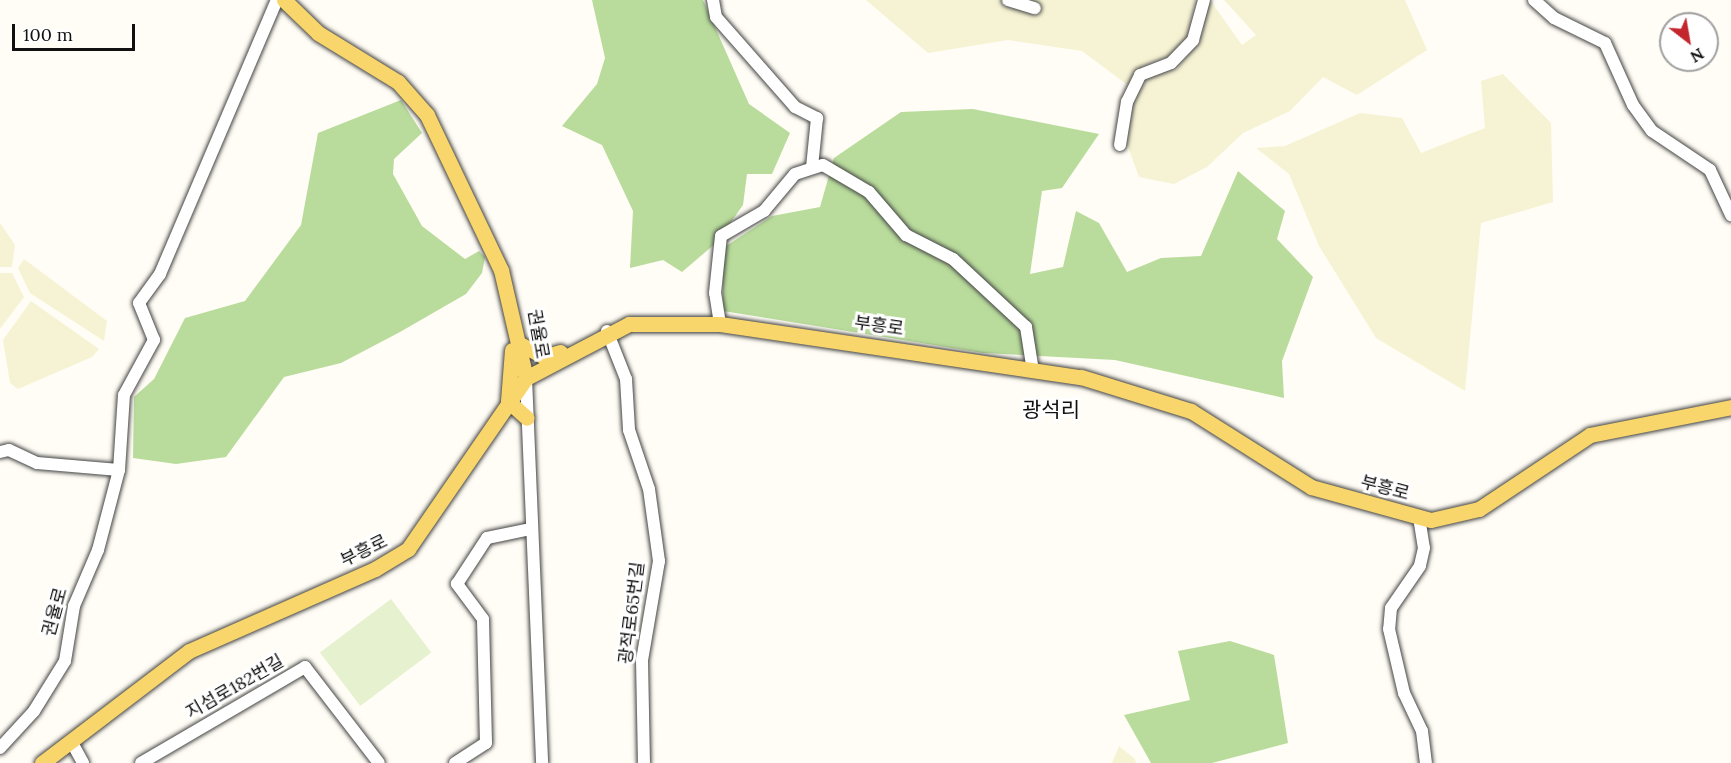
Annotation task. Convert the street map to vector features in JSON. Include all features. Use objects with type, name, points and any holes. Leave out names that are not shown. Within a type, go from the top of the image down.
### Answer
[{"type":"main road","name":"권율로","points":[[284,0],[318,33],[398,82],[419,102],[495,256],[516,321],[526,378]]},
{"type":"main road","points":[[516,321],[508,401],[527,418]]},
{"type":"main road","name":"부흥로","points":[[42,763],[189,651],[408,549],[526,378],[607,332],[655,321],[720,324],[1032,366],[1165,400],[1223,429],[1260,458],[1311,487],[1431,520],[1479,509],[1590,435],[1731,407]]},
{"type":"main road","points":[[520,344],[544,357],[577,348]]},
{"type":"street","name":"권율로","points":[[0,748],[34,711],[65,661],[74,606],[98,550],[119,470],[124,395],[154,340],[139,303],[160,274],[277,0]]},
{"type":"street","points":[[1008,0],[1035,8]]},
{"type":"street","points":[[1120,145],[1127,102],[1140,75],[1171,63],[1193,40],[1204,0]]},
{"type":"street","points":[[1534,0],[1554,18],[1605,43],[1633,105],[1652,131],[1710,170],[1731,215]]},
{"type":"street","points":[[713,4],[795,107],[817,118],[812,167]]},
{"type":"street","points":[[720,324],[715,293],[721,236],[764,211],[795,174],[812,167],[834,169],[869,192],[906,235],[953,259],[1026,327],[1032,366]]},
{"type":"street","name":"광적로65번길","points":[[607,332],[626,379],[628,430],[649,489],[658,561],[642,660],[644,763]]},
{"type":"street","name":"권율로","points":[[526,378],[542,763]]},
{"type":"street","points":[[0,452],[9,450],[37,463],[119,470]]},
{"type":"street","points":[[1419,517],[1424,548],[1420,566],[1391,608],[1389,629],[1404,693],[1422,731],[1426,763]]},
{"type":"street","points":[[454,763],[486,743],[483,619],[458,584],[487,538],[531,529]]},
{"type":"street","name":"지섬로182번길","points":[[143,762],[305,667],[379,763]]},
{"type":"street","points":[[71,741],[83,763]]},
{"type":"shaded area","points":[[866,0],[1195,0],[1187,40],[1172,55],[1142,66],[1129,86],[1082,51],[1008,40],[928,53]]},
{"type":"shaded area","points":[[1210,0],[1242,45],[1256,35],[1224,0],[1405,0],[1427,50],[1357,95],[1323,77],[1290,111],[1243,133],[1207,167],[1174,184],[1139,177],[1127,144],[1134,99],[1151,75],[1176,70],[1194,48]]},
{"type":"shaded area","points":[[1503,74],[1551,123],[1553,202],[1481,223],[1465,391],[1376,338],[1319,246],[1289,174],[1256,148],[1285,146],[1360,113],[1402,118],[1421,153],[1485,128],[1481,81]]},
{"type":"shaded area","points":[[0,223],[15,245],[12,267],[0,267]]},
{"type":"shaded area","points":[[24,259],[107,321],[104,341],[30,293],[18,268]]},
{"type":"shaded area","points":[[0,273],[12,273],[24,297],[0,329]]},
{"type":"shaded area","points":[[31,301],[99,349],[92,357],[18,389],[10,383],[3,340]]},
{"type":"shaded area","points":[[1119,746],[1135,759],[1136,763],[1112,763]]},
{"type":"green space","points":[[592,0],[703,0],[749,104],[790,133],[772,174],[747,174],[743,205],[716,243],[682,272],[663,260],[630,268],[633,211],[602,145],[562,126],[597,84],[605,58]]},
{"type":"green space","points":[[401,100],[422,133],[394,159],[393,174],[422,226],[465,259],[479,251],[485,257],[482,273],[466,294],[341,363],[284,377],[226,457],[176,464],[133,458],[134,397],[154,379],[185,318],[245,301],[301,225],[318,133]]},
{"type":"green space","points":[[973,109],[1099,134],[1062,188],[1042,191],[1030,274],[1063,267],[1076,211],[1099,223],[1127,272],[1161,258],[1201,256],[1238,171],[1285,211],[1277,239],[1313,277],[1282,361],[1284,398],[1115,360],[983,353],[723,311],[723,248],[772,216],[820,207],[834,158],[901,112]]},
{"type":"green space","points":[[391,599],[431,653],[360,706],[320,653]]},
{"type":"green space","points":[[1230,641],[1274,655],[1288,743],[1212,763],[1151,763],[1124,715],[1190,700],[1178,651]]},
{"type":"district","name":"광석리","points":[[1051,410]]}]
